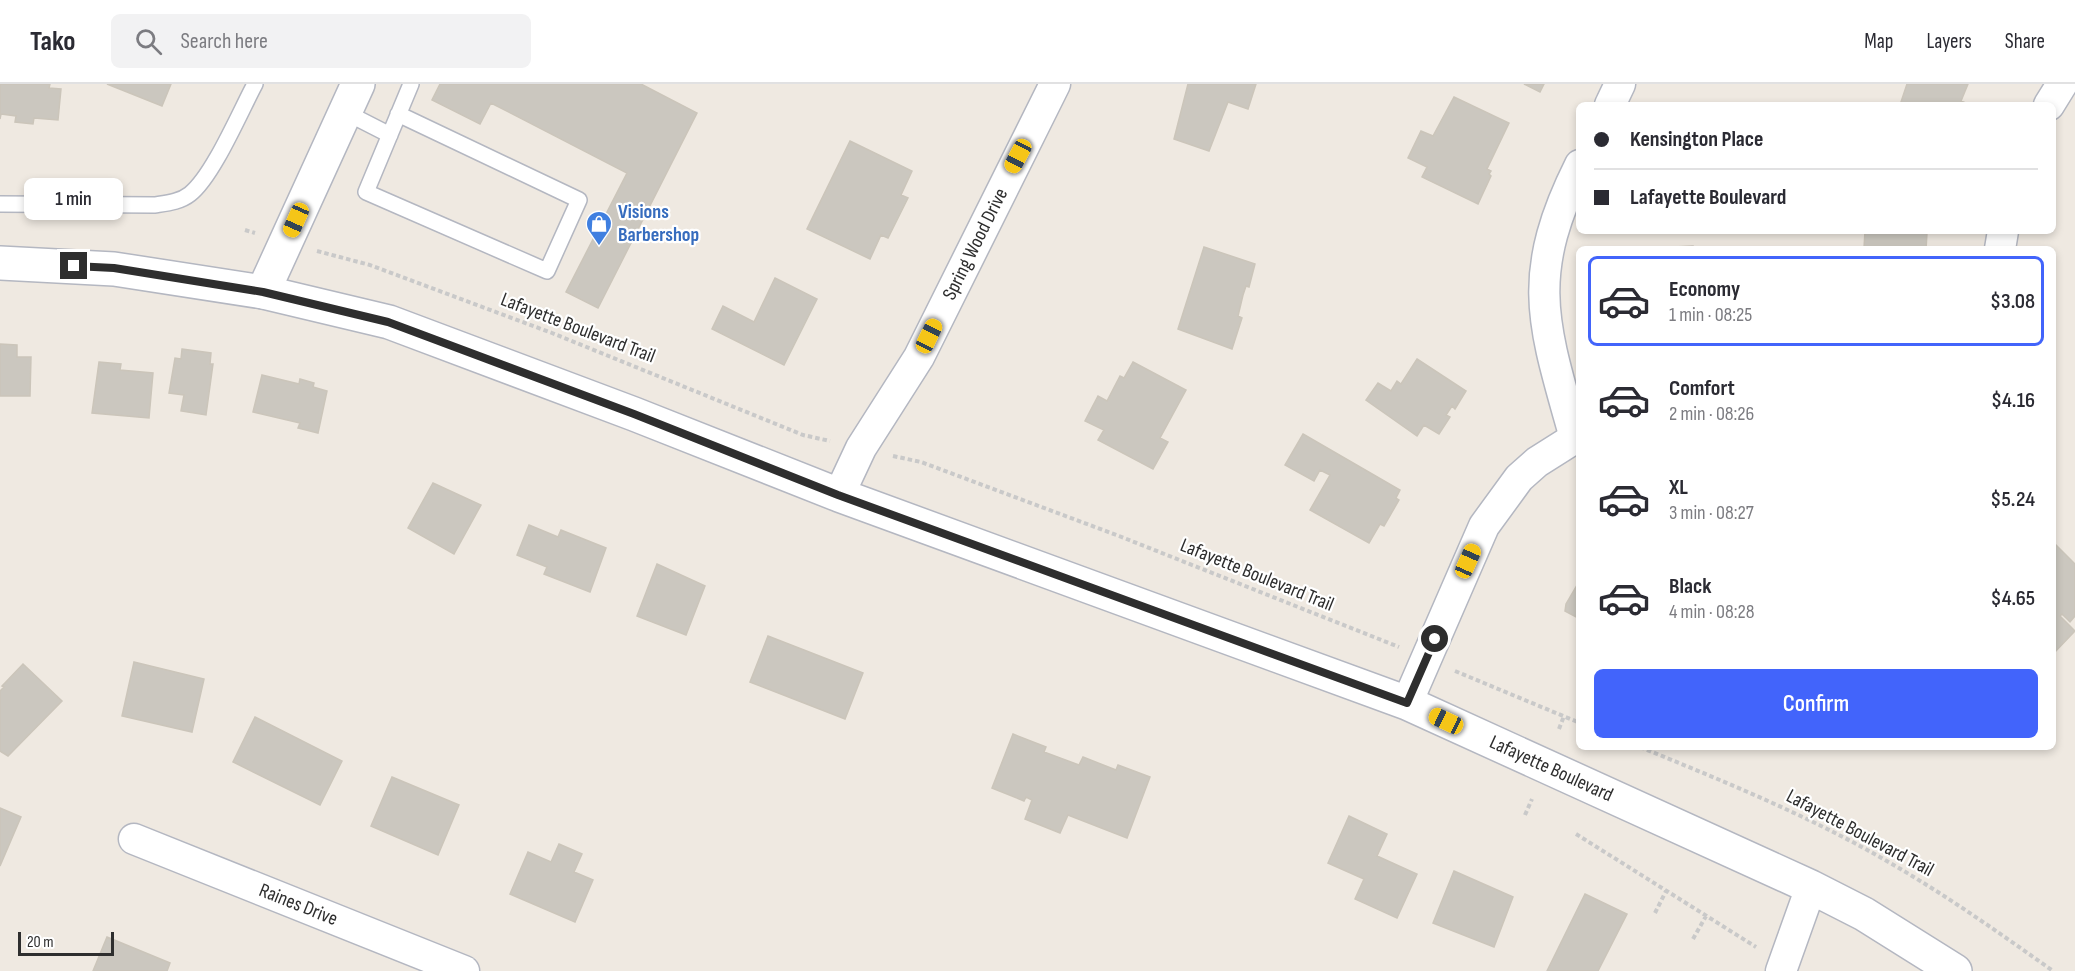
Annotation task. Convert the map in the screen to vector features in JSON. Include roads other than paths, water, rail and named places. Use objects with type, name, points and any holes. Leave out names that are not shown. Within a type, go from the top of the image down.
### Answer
[{"type":"main road","points":[[263,292],[352,98]]},
{"type":"main road","name":"Lafayette Boulevard","points":[[0,263],[114,268],[263,292],[388,322],[634,414],[838,495],[1407,703],[1811,887],[1864,914],[1955,971]]},
{"type":"street","name":"Spring Wood Drive","points":[[838,495],[861,448],[919,357],[1055,84]]},
{"type":"street","points":[[1611,102],[1620,84]]},
{"type":"street","points":[[2051,102],[2062,84]]},
{"type":"street","points":[[1576,174],[1550,236],[1544,272],[1544,316],[1551,353],[1576,437]]},
{"type":"street","points":[[1407,703],[1484,526],[1501,499],[1537,462],[1576,441]]},
{"type":"street","name":"Raines Drive","points":[[134,838],[464,971]]},
{"type":"street","points":[[1782,968],[1811,887]]},
{"type":"lane","points":[[0,204],[154,205],[175,202],[190,194],[204,179],[255,84]]},
{"type":"lane","points":[[398,114],[579,200],[547,271],[366,192],[398,114],[411,84]]},
{"type":"lane","points":[[352,98],[390,135]]},
{"type":"place","name":"Visions Barbershop","points":[[599,247]]}]
